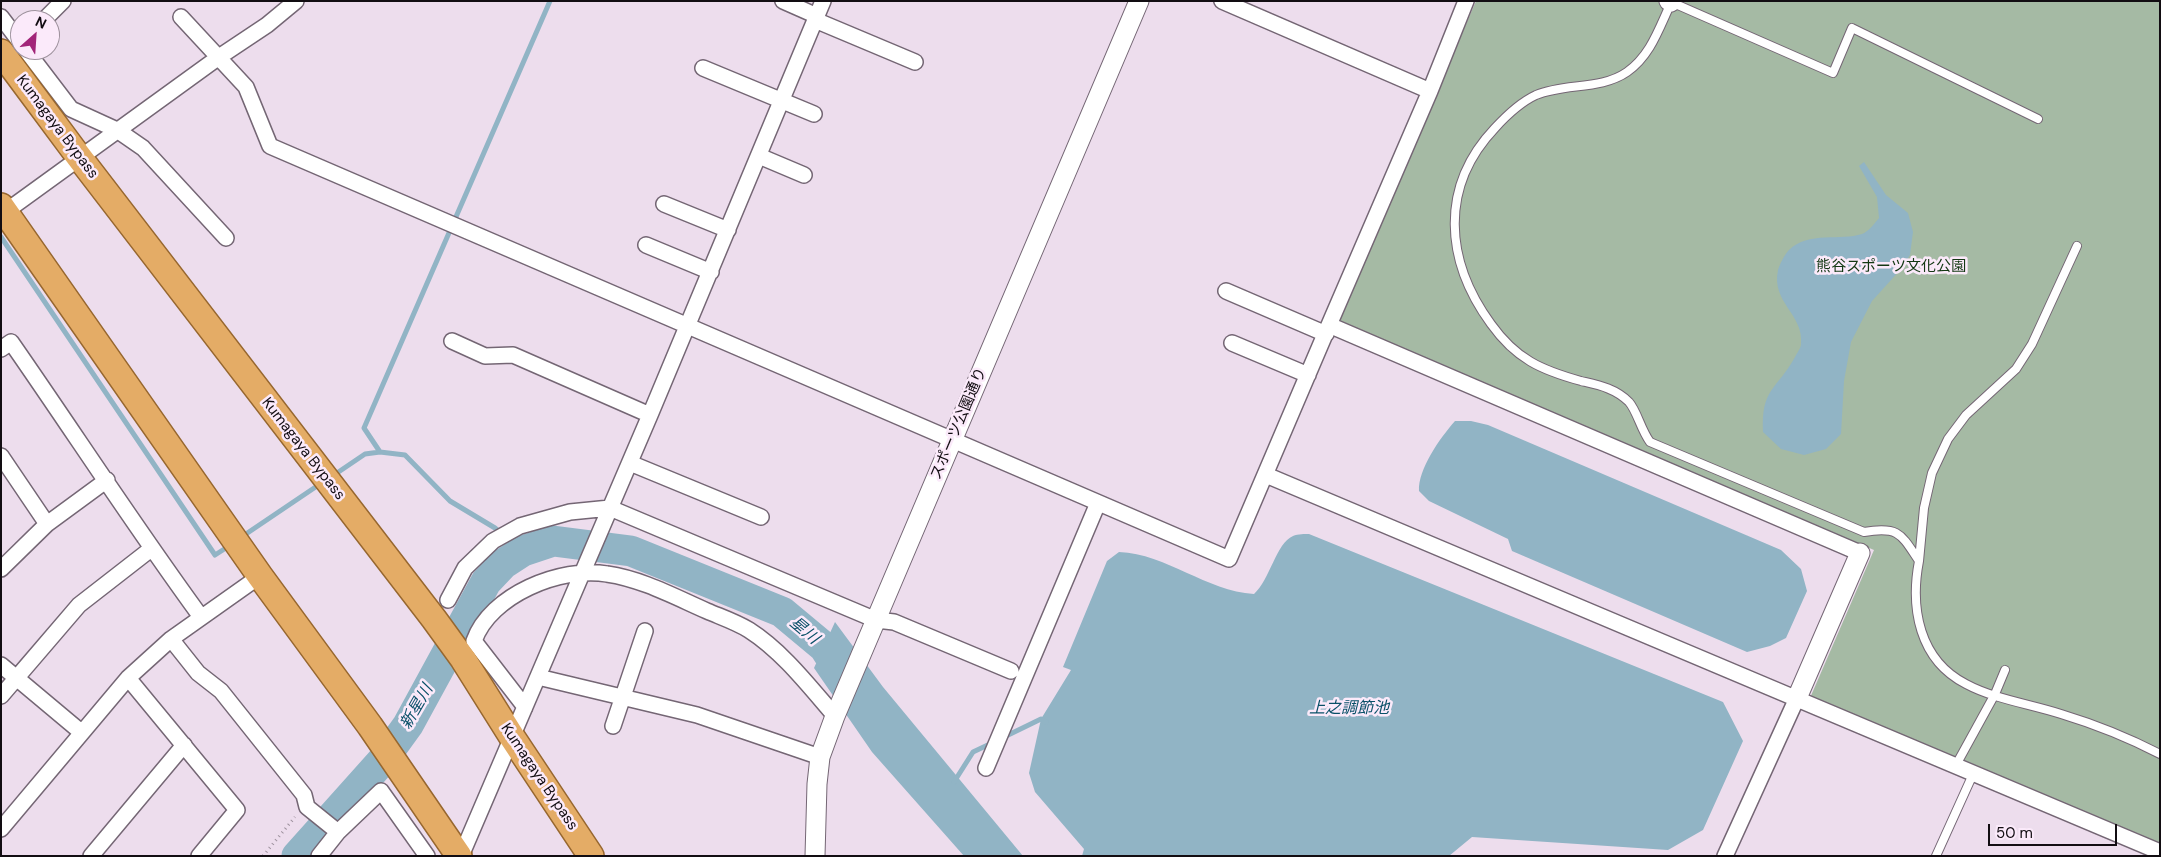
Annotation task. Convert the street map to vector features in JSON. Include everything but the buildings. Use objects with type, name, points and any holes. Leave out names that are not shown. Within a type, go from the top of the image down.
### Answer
[{"type":"highway","name":"Kumagaya Bypass","points":[[1,52],[79,158],[327,479],[441,610],[463,659],[512,737],[592,856]]},
{"type":"highway","points":[[3,211],[260,576],[370,726],[460,856]]},
{"type":"street","points":[[54,10],[63,1]]},
{"type":"street","points":[[3,211],[266,25],[296,1]]},
{"type":"street","points":[[782,1],[915,62]]},
{"type":"street","points":[[460,856],[580,575],[630,464],[823,1]]},
{"type":"street","name":"スポーツ公園通り","points":[[815,856],[816,784],[820,757],[835,716],[1139,1]]},
{"type":"street","points":[[1222,1],[1430,91]]},
{"type":"street","points":[[181,18],[246,87],[270,146],[1228,559],[1266,475],[1430,91],[1466,1]]},
{"type":"street","points":[[1,17],[10,29]]},
{"type":"street","points":[[34,60],[71,108],[117,130],[143,148],[226,238]]},
{"type":"street","points":[[703,68],[814,114]]},
{"type":"street","points":[[759,156],[804,175]]},
{"type":"street","points":[[664,204],[728,230]]},
{"type":"street","points":[[646,245],[711,272]]},
{"type":"street","points":[[1226,292],[1327,329],[1860,553],[1725,856]]},
{"type":"street","points":[[452,341],[485,356],[513,355],[650,415]]},
{"type":"street","points":[[1,349],[11,342],[107,480],[151,549],[201,617]]},
{"type":"street","points":[[1232,342],[1308,375]]},
{"type":"street","points":[[1,456],[47,524]]},
{"type":"street","points":[[630,464],[761,517]]},
{"type":"street","points":[[1266,475],[2160,852]]},
{"type":"street","points":[[1,569],[47,524],[107,480]]},
{"type":"street","points":[[986,768],[1098,502]]},
{"type":"street","points":[[441,610],[465,568],[493,541],[514,529],[570,512],[610,508],[874,626],[894,622],[1011,671]]},
{"type":"street","points":[[1,696],[79,605],[151,549]]},
{"type":"street","points":[[525,707],[474,641],[479,627],[502,602],[531,586],[555,578],[606,573],[649,586],[748,629],[770,645],[835,716]]},
{"type":"street","points":[[1,829],[128,678],[171,639],[260,576]]},
{"type":"street","points":[[613,726],[645,631]]},
{"type":"street","points":[[171,639],[198,672],[220,691],[304,795],[303,810],[338,832]]},
{"type":"street","points":[[1,665],[81,732]]},
{"type":"street","points":[[538,676],[697,715],[820,757]]},
{"type":"street","points":[[128,678],[237,810],[199,856]]},
{"type":"street","points":[[91,856],[184,745]]},
{"type":"street","points":[[319,856],[338,832],[381,791],[427,856]]},
{"type":"lane","points":[[1919,562],[1905,541],[1889,529],[1864,532],[1650,442],[1641,430],[1629,402],[1604,386],[1554,373],[1532,364],[1506,344],[1474,297],[1461,269],[1456,243],[1454,212],[1458,187],[1469,161],[1485,138],[1501,121],[1535,96],[1561,87],[1609,81],[1626,73],[1648,51],[1671,2],[1833,73],[1852,28],[2038,119]]},
{"type":"lane","points":[[2077,246],[2032,344],[2016,369],[1966,415],[1948,439],[1932,473],[1924,508],[1916,579],[1917,622],[1934,656],[1946,671],[1966,684],[2063,714],[2160,754]]},
{"type":"lane","points":[[1956,765],[1995,694],[2005,670]]},
{"type":"lane","points":[[1936,856],[1974,772]]},
{"type":"path","points":[[263,856],[303,810]]},
{"type":"green space","name":"熊谷スポーツ文化公園","points":[[1476,1],[2160,1],[2160,845],[1810,698],[1874,550],[1337,321]]},
{"type":"water","points":[[1864,162],[1886,195],[1908,213],[1913,232],[1910,255],[1901,269],[1872,301],[1851,342],[1844,381],[1841,434],[1826,449],[1804,455],[1781,449],[1763,432],[1764,406],[1767,398],[1788,368],[1801,344],[1798,324],[1779,291],[1777,281],[1778,270],[1785,254],[1797,244],[1815,238],[1862,234],[1879,218],[1877,197],[1859,166]]},
{"type":"water","points":[[1455,421],[1471,421],[1488,425],[1781,550],[1801,569],[1807,591],[1786,638],[1770,646],[1747,652],[1512,551],[1508,539],[1429,501],[1419,491],[1422,473],[1431,454]]},
{"type":"water","name":"上之調節池","points":[[1309,534],[1723,702],[1743,741],[1703,830],[1668,850],[1472,837],[1449,856],[1082,856],[1084,849],[1035,792],[1029,773],[1041,719],[1071,670],[1063,667],[1107,561],[1119,552],[1137,554],[1170,565],[1219,586],[1254,594],[1260,588],[1277,554],[1287,540],[1295,535]]},
{"type":"water","points":[[835,622],[883,687],[1023,856],[964,856],[872,752],[814,668]]},
{"type":"waterway","points":[[380,452],[364,428],[550,1]]},
{"type":"waterway","points":[[1,237],[215,555],[229,546]]},
{"type":"waterway","points":[[334,475],[365,454],[380,452],[405,455],[450,501],[495,528],[523,551]]},
{"type":"waterway","points":[[240,538],[320,484]]},
{"type":"waterway","name":"新星川","points":[[297,856],[382,761],[408,725],[486,582],[503,564],[523,551],[553,541],[631,551],[782,612],[824,647],[847,683]]},
{"type":"waterway","points":[[1002,738],[1041,719],[1046,722]]},
{"type":"waterway","points":[[954,782],[973,752],[992,743]]},
{"type":"water label","name":"星川","points":[[804,631]]}]
